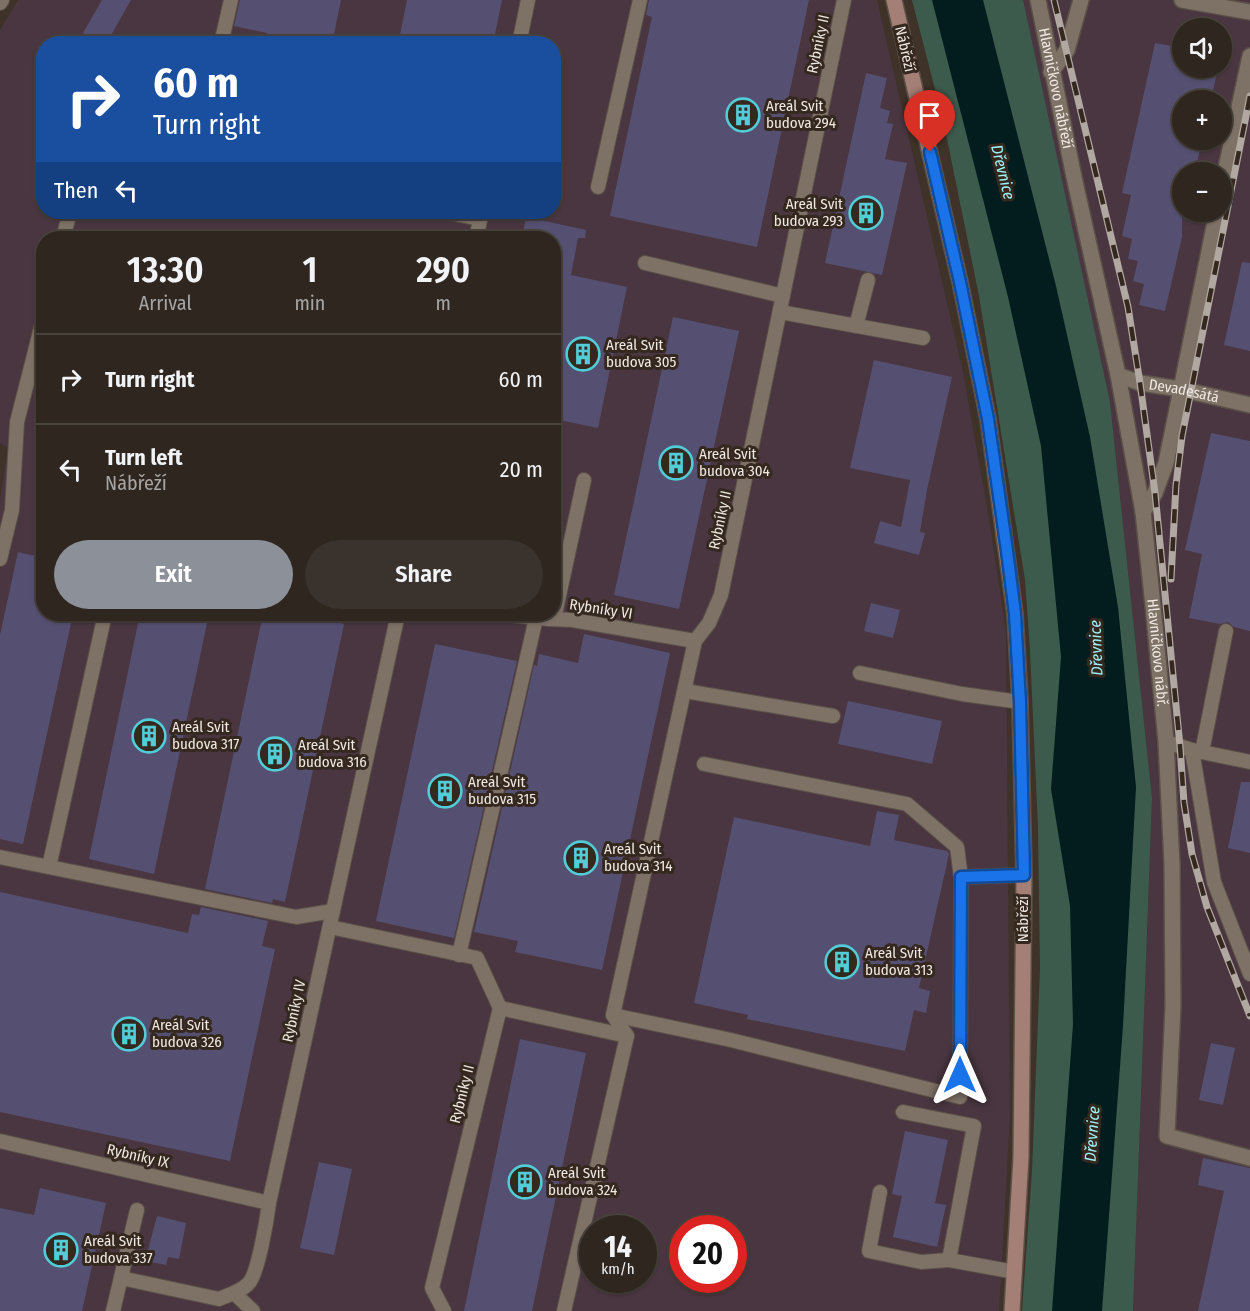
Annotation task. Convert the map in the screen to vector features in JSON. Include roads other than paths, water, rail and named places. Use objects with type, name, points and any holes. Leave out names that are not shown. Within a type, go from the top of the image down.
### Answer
[{"type":"street","name":"Nábřeží","points":[[894,0],[960,282],[988,419],[1015,614],[1020,702],[1024,875],[1021,1157],[1012,1311]]},
{"type":"street","name":"Hlavničkovo nábřeží","points":[[1038,0],[1074,177]]},
{"type":"street","points":[[1051,72],[1067,51],[1081,0]]},
{"type":"street","points":[[1182,0],[1250,12]]},
{"type":"street","points":[[1227,162],[1250,56]]},
{"type":"street","name":"Hlavničkovo nábř.","points":[[1074,177],[1118,375],[1143,512],[1166,742],[1172,864],[1173,1006],[1167,1136],[1250,1158]]},
{"type":"street","points":[[1143,512],[1155,493],[1167,463],[1215,222]]},
{"type":"street","name":"Devadesátá","points":[[1118,375],[1140,382],[1250,405]]},
{"type":"lane","points":[[223,36],[231,0]]},
{"type":"lane","points":[[521,36],[528,0]]},
{"type":"lane","points":[[598,187],[640,0]]},
{"type":"lane","name":"Rybníky II","points":[[613,1015],[695,641],[709,623],[722,595],[844,0]]},
{"type":"lane","points":[[645,263],[783,296]]},
{"type":"lane","points":[[856,326],[868,280]]},
{"type":"lane","points":[[780,312],[923,338]]},
{"type":"lane","points":[[0,559],[12,510],[17,422],[36,347]]},
{"type":"lane","points":[[561,587],[584,480]]},
{"type":"lane","name":"Rybníky VI","points":[[561,619],[695,641]]},
{"type":"lane","points":[[49,867],[103,621]]},
{"type":"lane","name":"Rybníky IV","points":[[234,1293],[250,1283],[261,1248],[396,621]]},
{"type":"lane","points":[[459,955],[535,621]]},
{"type":"lane","points":[[1226,631],[1197,751],[1214,882],[1250,974]]},
{"type":"lane","points":[[860,674],[963,694],[1020,702]]},
{"type":"lane","points":[[685,691],[833,716]]},
{"type":"lane","points":[[1166,742],[1250,762]]},
{"type":"lane","points":[[613,1015],[731,1040],[960,1097],[961,877],[957,847],[907,804],[704,764]]},
{"type":"lane","points":[[0,857],[296,917],[333,911]]},
{"type":"lane","points":[[961,877],[1024,875]]},
{"type":"lane","points":[[330,927],[477,958],[500,1008],[627,1036]]},
{"type":"lane","name":"Rybníky II","points":[[444,1311],[432,1288],[500,1008]]},
{"type":"lane","points":[[564,1311],[627,1036],[613,1015]]},
{"type":"lane","points":[[903,1112],[974,1126],[949,1260]]},
{"type":"lane","name":"Rybníky IX","points":[[0,1141],[269,1203]]},
{"type":"lane","points":[[880,1192],[869,1251],[921,1262],[949,1260],[1015,1272]]},
{"type":"lane","points":[[113,1311],[137,1210]]},
{"type":"lane","points":[[121,1278],[219,1299],[234,1293],[253,1311]]},
{"type":"water","name":"Dřevnice","points":[[932,0],[983,0],[1056,286],[1090,437],[1118,607],[1136,787],[1123,1026],[1102,1311],[1052,1311],[1073,1024],[1070,906],[1051,789],[1061,657],[1041,446],[1008,297]]},
{"type":"railway","points":[[1054,0],[1128,307],[1155,493],[1184,803],[1192,854],[1207,907],[1250,1016]]},
{"type":"railway","points":[[1171,579],[1176,485],[1182,436],[1250,96]]},
{"type":"place","name":"Areál Svit budova 294","points":[[743,115]]},
{"type":"place","name":"Areál Svit budova 293","points":[[866,213]]},
{"type":"place","name":"Areál Svit budova 305","points":[[583,354]]},
{"type":"place","name":"Areál Svit budova 304","points":[[676,463]]},
{"type":"place","name":"Areál Svit budova 317","points":[[149,736]]},
{"type":"place","name":"Areál Svit budova 316","points":[[275,754]]},
{"type":"place","name":"Areál Svit budova 315","points":[[445,791]]},
{"type":"place","name":"Areál Svit budova 314","points":[[581,858]]},
{"type":"place","name":"Areál Svit budova 313","points":[[842,962]]},
{"type":"place","name":"Areál Svit budova 326","points":[[129,1034]]},
{"type":"place","name":"Areál Svit budova 324","points":[[525,1182]]},
{"type":"place","name":"Areál Svit budova 337","points":[[61,1250]]}]
